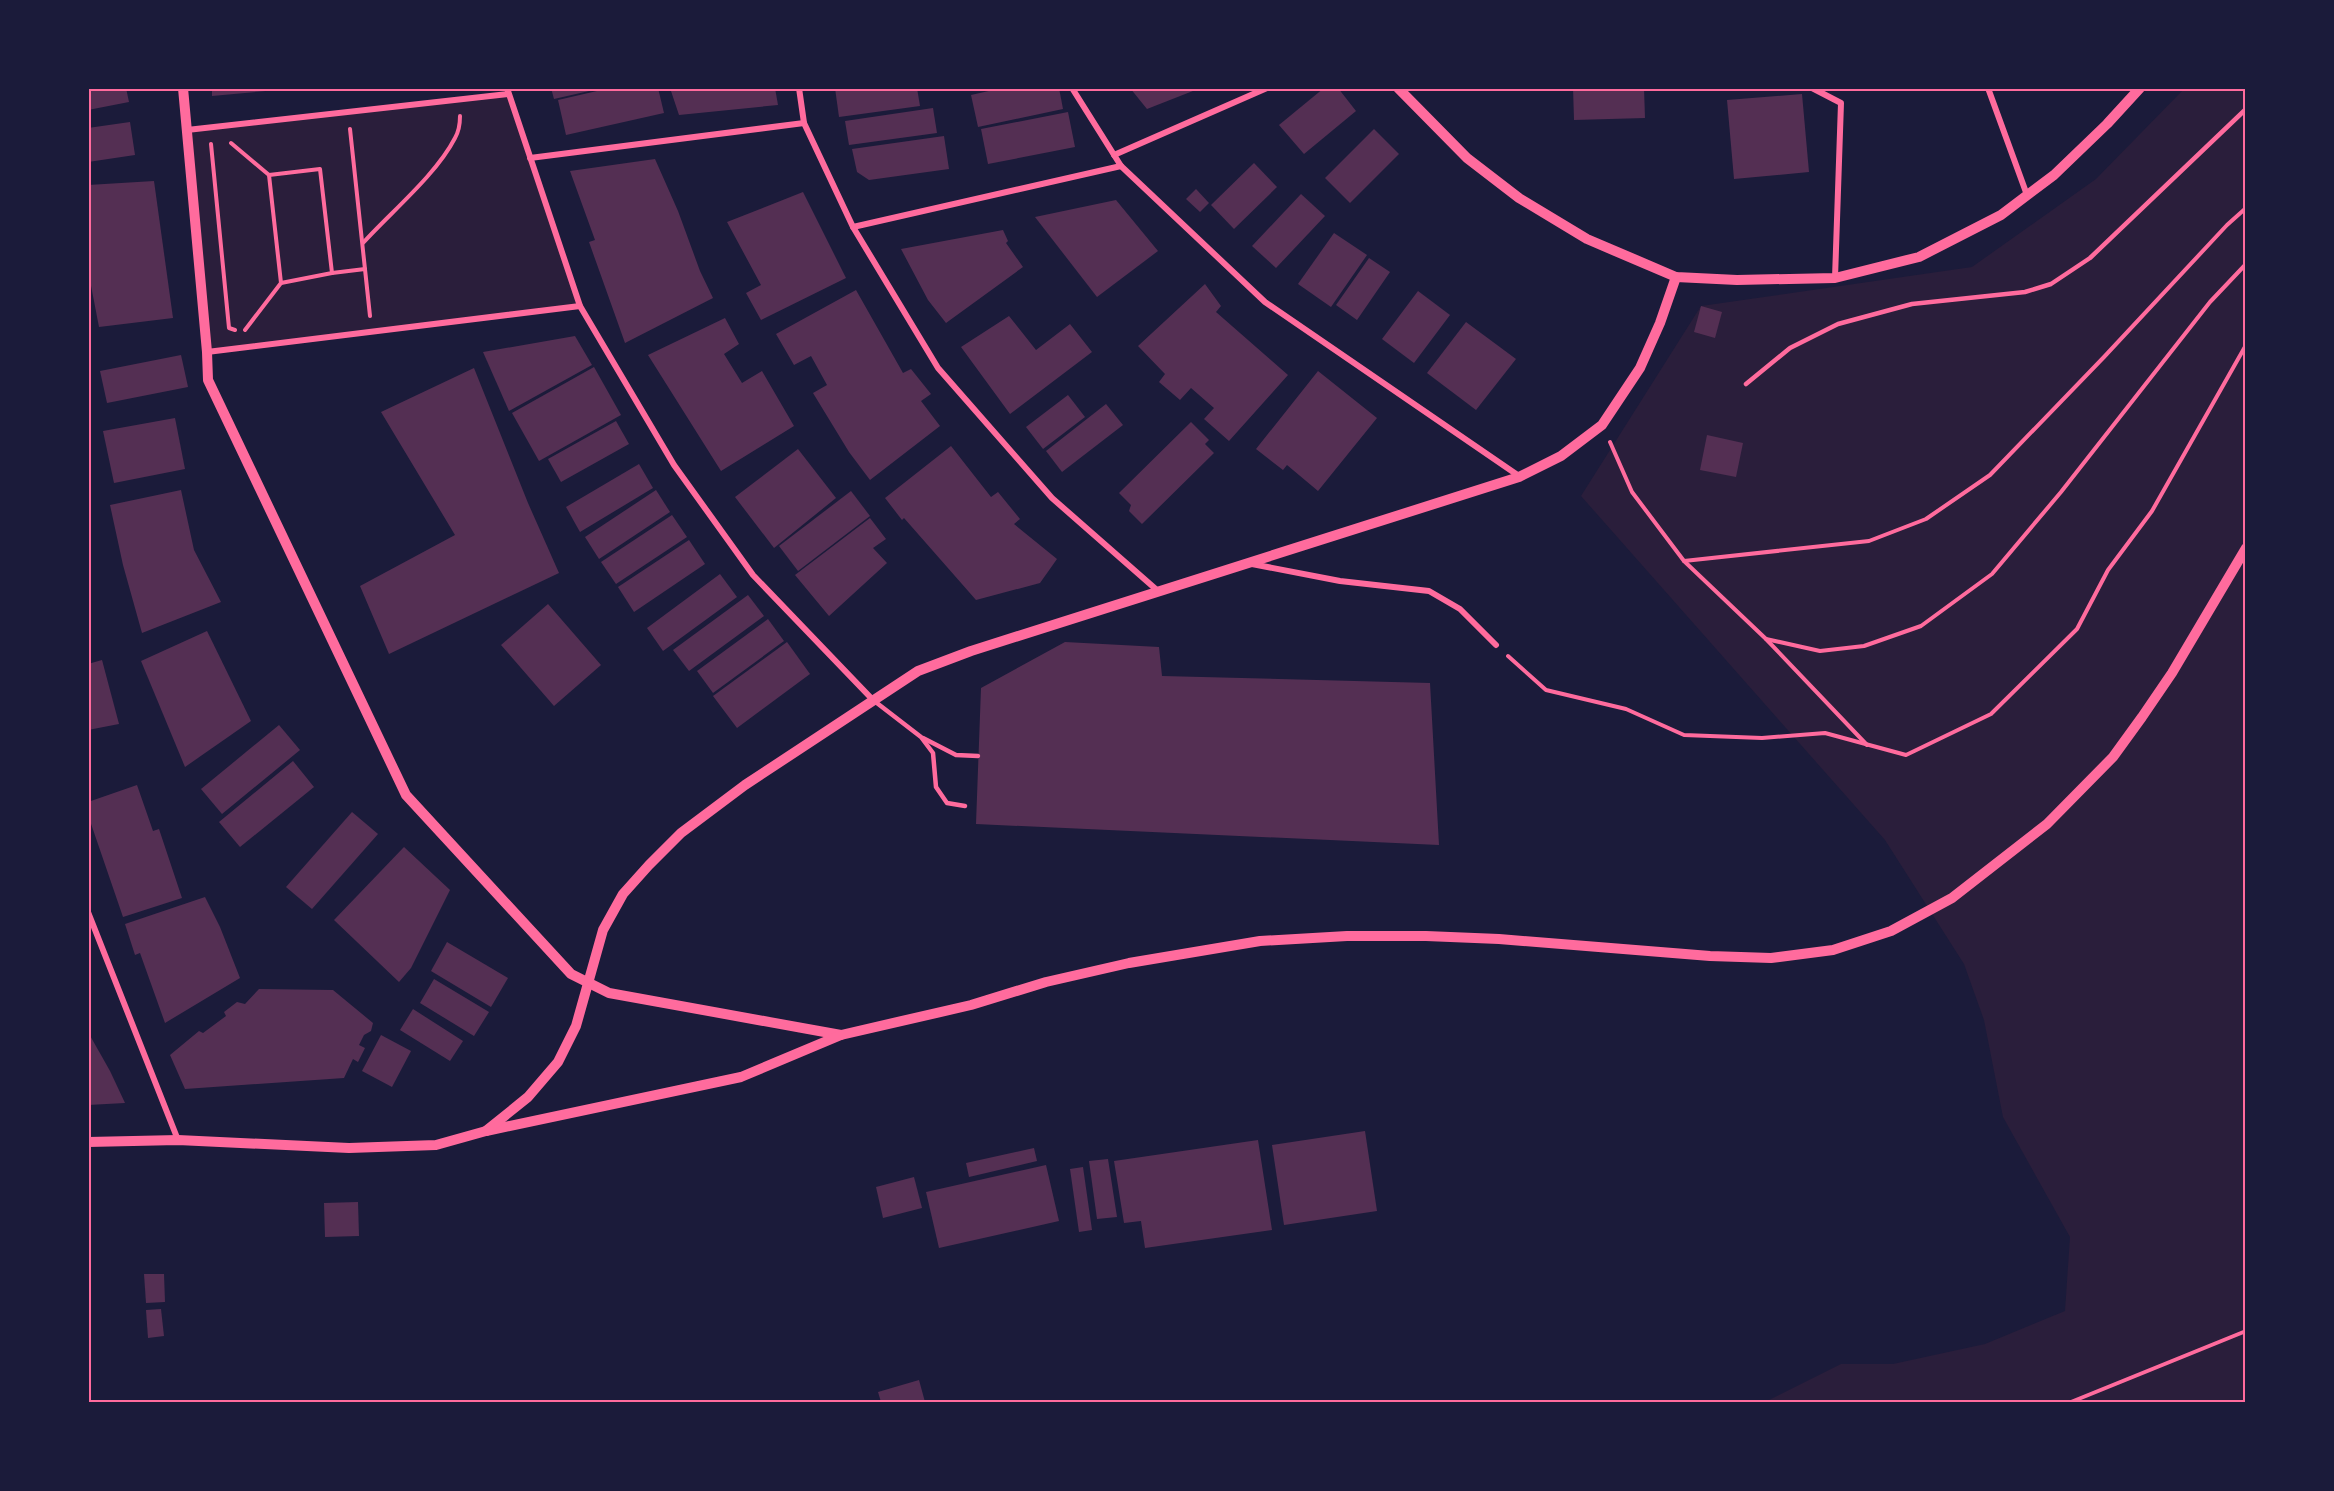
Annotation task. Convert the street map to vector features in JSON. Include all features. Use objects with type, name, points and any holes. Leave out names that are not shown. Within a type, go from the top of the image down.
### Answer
[{"type":"street","points":[[183,88],[208,380],[406,795],[571,974],[609,993],[841,1035]]},
{"type":"street","points":[[799,88],[804,123],[853,227],[938,369],[1052,498],[1158,591]]},
{"type":"street","points":[[1072,88],[1121,166],[1265,302],[1519,477]]},
{"type":"street","points":[[1114,155],[1267,88]]},
{"type":"street","points":[[1398,88],[1467,158],[1519,198],[1587,239],[1676,277],[1737,280],[1835,278],[1919,257],[2001,215],[2062,168],[2140,88]]},
{"type":"street","points":[[1812,88],[1841,103],[1835,278]]},
{"type":"street","points":[[1988,88],[2027,195]]},
{"type":"street","points":[[187,130],[460,99],[507,91],[580,306],[674,465],[753,575],[873,700]]},
{"type":"street","points":[[530,158],[804,123]]},
{"type":"street","points":[[853,227],[1121,166]]},
{"type":"street","points":[[486,1131],[528,1096],[558,1062],[576,1026],[603,930],[623,894],[681,833],[745,785],[918,671],[971,651],[1519,477],[1560,456],[1602,425],[1640,368],[1660,323],[1676,277]]},
{"type":"street","points":[[207,352],[580,306]]},
{"type":"street","points":[[88,1142],[177,1140],[349,1148],[436,1144],[486,1131],[741,1077],[841,1035],[970,1005],[1046,982],[1129,963],[1260,941],[1347,936],[1426,936],[1498,939],[1710,956],[1771,958],[1833,950],[1891,931],[1952,898],[2047,824],[2113,757],[2172,673],[2246,548]]},
{"type":"street","points":[[1246,563],[1340,581],[1429,591],[1460,609],[1497,645]]},
{"type":"street","points":[[88,912],[177,1140]]},
{"type":"lane","points":[[1746,384],[1790,348],[1838,324],[1912,304],[2025,292],[2051,284],[2090,258],[2246,109]]},
{"type":"lane","points":[[873,700],[921,737],[957,755],[978,756]]},
{"type":"lane","points":[[921,737],[933,753],[936,787],[947,804],[965,806]]},
{"type":"path","points":[[362,244],[434,167],[456,138],[460,125],[460,99]]},
{"type":"path","points":[[349,123],[371,317],[359,319]]},
{"type":"path","points":[[216,139],[210,143],[229,328],[242,334],[253,333]]},
{"type":"path","points":[[230,142],[269,175],[281,283]]},
{"type":"path","points":[[269,175],[320,169],[332,273]]},
{"type":"path","points":[[1684,561],[1869,541],[1926,519],[1990,475],[2227,225],[2246,208]]},
{"type":"path","points":[[1766,639],[1820,651],[1864,646],[1921,626],[1992,574],[2061,492],[2210,302],[2246,264]]},
{"type":"path","points":[[242,334],[281,283],[365,269]]},
{"type":"path","points":[[1497,645],[1546,690],[1626,709],[1684,735],[1762,738],[1825,733],[1906,755],[1991,714],[2077,629],[2108,570],[2152,511],[2246,345]]},
{"type":"path","points":[[1602,425],[1632,492],[1684,561],[1766,639],[1867,745]]},
{"type":"path","points":[[2071,1402],[2246,1331]]},
{"type":"shaded area","points":[[2184,89],[2245,89],[2245,1402],[1765,1402],[1841,1364],[1893,1364],[1985,1344],[2065,1311],[2070,1237],[2003,1117],[1984,1020],[1964,964],[1885,840],[1581,496],[1701,306],[1972,267],[2096,179]]},
{"type":"shaded area","points":[[508,94],[580,306],[207,352],[187,130]]},
{"type":"building","points":[[88,88],[126,88],[129,102],[88,110]]},
{"type":"building","points":[[212,88],[277,88],[277,90],[212,96]]},
{"type":"building","points":[[551,88],[589,88],[589,91],[554,99]]},
{"type":"building","points":[[610,88],[658,88],[664,113],[566,135],[558,100]]},
{"type":"building","points":[[670,88],[775,88],[778,105],[679,115]]},
{"type":"building","points":[[835,88],[917,88],[920,106],[839,117]]},
{"type":"building","points":[[1002,88],[1059,88],[1063,109],[978,127],[971,95]]},
{"type":"building","points":[[1130,88],[1198,88],[1198,89],[1147,109]]},
{"type":"building","points":[[1324,88],[1338,88],[1356,111],[1304,154],[1279,125]]},
{"type":"building","points":[[1573,88],[1644,88],[1645,118],[1574,120]]},
{"type":"building","points":[[1802,94],[1809,172],[1734,179],[1727,100]]},
{"type":"building","points":[[933,108],[937,133],[849,145],[845,121]]},
{"type":"building","points":[[1068,112],[1075,147],[988,164],[981,129]]},
{"type":"building","points":[[130,122],[135,155],[88,162],[88,128]]},
{"type":"building","points":[[1374,129],[1399,154],[1350,203],[1325,178]]},
{"type":"building","points":[[944,136],[949,169],[869,180],[857,172],[852,149]]},
{"type":"building","points":[[655,159],[713,298],[625,343],[589,242],[595,240],[570,171]]},
{"type":"building","points":[[1254,163],[1277,187],[1234,229],[1211,205]]},
{"type":"building","points":[[154,181],[173,318],[99,327],[88,270],[88,185]]},
{"type":"building","points":[[1196,189],[1209,203],[1200,212],[1186,199]]},
{"type":"building","points":[[803,192],[846,278],[761,320],[746,293],[761,285],[727,222]]},
{"type":"building","points":[[1301,194],[1325,216],[1276,268],[1252,246]]},
{"type":"building","points":[[1116,200],[1158,251],[1097,297],[1035,217]]},
{"type":"building","points":[[1003,230],[1008,241],[1006,243],[1023,267],[946,323],[928,300],[901,249]]},
{"type":"building","points":[[1334,233],[1367,255],[1331,307],[1298,284]]},
{"type":"building","points":[[1369,258],[1390,272],[1357,320],[1336,305]]},
{"type":"building","points":[[1205,284],[1221,306],[1216,312],[1288,375],[1229,441],[1204,419],[1214,408],[1191,388],[1180,400],[1159,382],[1165,374],[1138,346]]},
{"type":"building","points":[[856,290],[903,373],[911,369],[931,394],[921,401],[940,426],[870,480],[849,452],[813,393],[827,385],[811,356],[794,365],[776,334]]},
{"type":"building","points":[[1418,291],[1450,315],[1414,363],[1382,339]]},
{"type":"building","points":[[1701,306],[1722,312],[1715,338],[1694,332]]},
{"type":"building","points":[[1009,316],[1036,350],[1070,324],[1092,352],[1010,414],[961,347]]},
{"type":"building","points":[[725,318],[739,344],[724,354],[742,383],[762,371],[794,426],[721,471],[648,355]]},
{"type":"building","points":[[1466,322],[1516,359],[1476,410],[1427,373]]},
{"type":"building","points":[[575,336],[592,365],[509,411],[483,352]]},
{"type":"building","points":[[181,355],[188,387],[107,403],[100,371]]},
{"type":"building","points":[[594,367],[621,415],[539,461],[512,413]]},
{"type":"building","points":[[474,368],[528,503],[559,573],[389,654],[360,586],[455,535],[381,412]]},
{"type":"building","points":[[1318,371],[1377,418],[1318,491],[1287,465],[1283,470],[1256,449]]},
{"type":"building","points":[[1068,395],[1085,417],[1043,449],[1026,427]]},
{"type":"building","points":[[1106,404],[1123,425],[1062,472],[1046,451]]},
{"type":"building","points":[[175,418],[185,469],[114,483],[103,431]]},
{"type":"building","points":[[616,421],[629,444],[561,482],[548,459]]},
{"type":"building","points":[[1191,422],[1209,440],[1205,444],[1214,453],[1142,524],[1129,511],[1131,505],[1119,493]]},
{"type":"building","points":[[1707,435],[1743,443],[1736,477],[1700,470]]},
{"type":"building","points":[[951,446],[991,497],[998,492],[1020,519],[1014,524],[1057,559],[1040,583],[976,600],[904,518],[902,520],[885,498]]},
{"type":"building","points":[[798,449],[836,498],[774,548],[735,497]]},
{"type":"building","points":[[639,464],[653,488],[580,532],[566,507]]},
{"type":"building","points":[[181,490],[194,550],[221,602],[142,633],[123,565],[110,505]]},
{"type":"building","points":[[656,490],[670,512],[599,559],[585,537]]},
{"type":"building","points":[[851,491],[870,516],[798,571],[779,546]]},
{"type":"building","points":[[672,515],[687,537],[616,584],[601,562]]},
{"type":"building","points":[[870,518],[886,539],[873,548],[887,563],[829,616],[795,575]]},
{"type":"building","points":[[689,540],[705,564],[634,612],[618,587]]},
{"type":"building","points":[[720,574],[737,597],[663,651],[647,628]]},
{"type":"building","points":[[748,595],[764,616],[689,671],[673,650]]},
{"type":"building","points":[[548,604],[601,665],[554,706],[501,645]]},
{"type":"building","points":[[768,619],[784,641],[713,693],[697,671]]},
{"type":"building","points":[[207,631],[251,721],[185,767],[141,661]]},
{"type":"building","points":[[787,642],[810,674],[737,728],[713,696]]},
{"type":"building","points":[[1065,642],[1159,647],[1162,676],[1430,683],[1439,845],[976,824],[981,688]]},
{"type":"building","points":[[102,660],[119,724],[88,730],[88,664]]},
{"type":"building","points":[[279,725],[300,750],[222,814],[201,789]]},
{"type":"building","points":[[293,761],[314,787],[240,847],[219,822]]},
{"type":"building","points":[[137,785],[153,831],[159,829],[182,898],[123,917],[88,815],[88,802]]},
{"type":"building","points":[[352,812],[378,834],[312,909],[286,887]]},
{"type":"building","points":[[404,847],[450,890],[411,968],[399,982],[334,920]]},
{"type":"building","points":[[205,897],[220,927],[240,978],[165,1023],[140,953],[135,955],[125,924]]},
{"type":"building","points":[[447,942],[508,978],[491,1007],[431,971]]},
{"type":"building","points":[[434,979],[489,1012],[474,1036],[420,1003]]},
{"type":"building","points":[[259,989],[333,990],[373,1023],[371,1031],[364,1035],[359,1045],[365,1048],[358,1062],[353,1059],[344,1078],[185,1089],[170,1055],[199,1031],[203,1033],[226,1016],[224,1012],[237,1002],[245,1004]]},
{"type":"building","points":[[413,1009],[463,1041],[450,1061],[400,1030]]},
{"type":"building","points":[[88,1032],[110,1071],[125,1103],[88,1105]]},
{"type":"building","points":[[381,1035],[411,1051],[392,1087],[362,1071]]},
{"type":"building","points":[[1365,1131],[1377,1211],[1284,1225],[1272,1145]]},
{"type":"building","points":[[1258,1140],[1272,1230],[1145,1248],[1141,1221],[1124,1223],[1114,1161]]},
{"type":"building","points":[[1034,1148],[1037,1161],[969,1177],[966,1163]]},
{"type":"building","points":[[1108,1159],[1117,1217],[1097,1219],[1089,1161]]},
{"type":"building","points":[[1046,1165],[1059,1221],[939,1248],[926,1192]]},
{"type":"building","points":[[1083,1167],[1092,1230],[1079,1232],[1070,1169]]},
{"type":"building","points":[[914,1177],[922,1208],[883,1218],[876,1187]]},
{"type":"building","points":[[358,1202],[359,1236],[325,1237],[324,1203]]},
{"type":"building","points":[[144,1274],[164,1274],[165,1302],[146,1303]]},
{"type":"building","points":[[161,1309],[164,1336],[148,1338],[146,1310]]},
{"type":"building","points":[[919,1380],[925,1402],[881,1402],[878,1392]]}]
